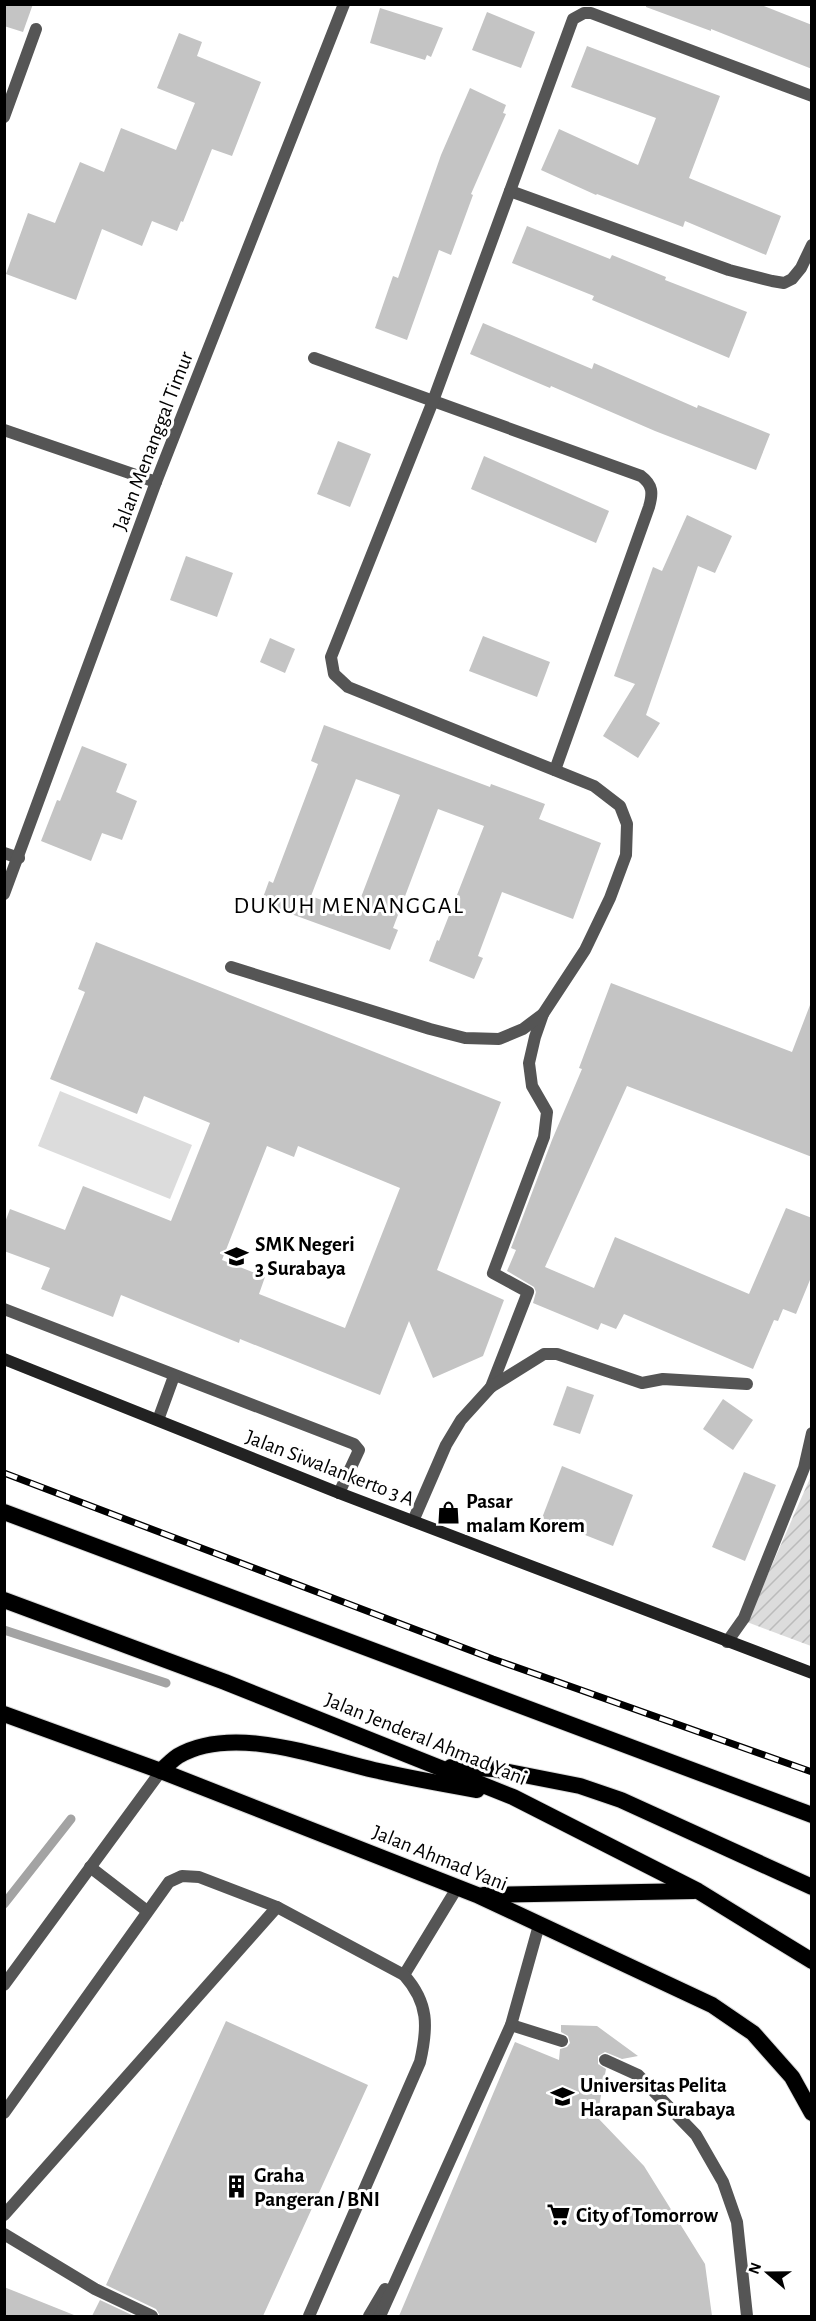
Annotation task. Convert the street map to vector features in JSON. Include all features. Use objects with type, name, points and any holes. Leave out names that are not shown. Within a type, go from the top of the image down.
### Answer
[{"type":"highway","points":[[4,1512],[812,1816]]},
{"type":"highway","name":"Jalan Jenderal Ahmad Yani","points":[[4,1600],[225,1682],[513,1797],[698,1891],[812,1961]]},
{"type":"highway","name":"Jalan Ahmad Yani","points":[[4,1714],[161,1771],[477,1895],[712,2005],[753,2033],[792,2077],[812,2113]]},
{"type":"highway","points":[[161,1771],[178,1756],[208,1745],[239,1743],[285,1748],[420,1780],[513,1797]]},
{"type":"highway","points":[[435,1766],[493,1769],[579,1786],[621,1800],[812,1887]]},
{"type":"highway","points":[[477,1895],[698,1891]]},
{"type":"main road","name":"Jalan Siwalankerto 3 A","points":[[4,1359],[339,1493],[812,1673]]},
{"type":"street","name":"Jalan Menanggal Timur","points":[[4,894],[20,858],[156,482],[344,4]]},
{"type":"street","points":[[491,1387],[528,1292],[493,1273],[544,1137],[547,1112],[532,1086],[529,1063],[543,1014],[585,950],[610,898],[626,855],[627,824],[620,806],[594,786],[348,687],[334,674],[331,657],[433,401],[570,25],[577,16],[591,13],[812,96]]},
{"type":"street","points":[[4,117],[36,29]]},
{"type":"street","points":[[510,191],[729,270],[772,281],[784,283],[792,279],[801,268],[812,245]]},
{"type":"street","points":[[314,358],[641,476],[648,482],[652,496],[649,507],[555,770]]},
{"type":"street","points":[[4,430],[156,482]]},
{"type":"street","points":[[4,853],[20,858]]},
{"type":"street","points":[[231,967],[465,1038],[499,1039],[522,1029],[543,1014]]},
{"type":"street","points":[[4,1309],[357,1446],[359,1450],[339,1493]]},
{"type":"street","points":[[413,1521],[446,1445],[461,1420],[491,1387],[544,1354],[558,1354],[642,1383],[663,1379],[747,1384]]},
{"type":"street","points":[[158,1420],[174,1376]]},
{"type":"street","points":[[727,1642],[744,1618],[804,1468],[812,1433]]},
{"type":"street","points":[[4,1985],[161,1771]]},
{"type":"street","points":[[90,1867],[147,1911]]},
{"type":"street","points":[[4,2113],[147,1911],[169,1882],[182,1876],[199,1877],[278,1907],[404,1975],[416,1988],[423,2008],[427,2033],[420,2062],[309,2316]]},
{"type":"street","points":[[404,1975],[457,1888]]},
{"type":"street","points":[[4,2215],[278,1907]]},
{"type":"street","points":[[380,2316],[511,2025],[540,1925]]},
{"type":"street","points":[[511,2025],[562,2041]]},
{"type":"street","points":[[605,2060],[638,2075],[696,2135],[717,2172],[737,2222],[747,2316]]},
{"type":"street","points":[[369,2316],[417,2233]]},
{"type":"street","points":[[4,2234],[95,2289],[152,2316]]},
{"type":"shaded area","points":[[60,1091],[192,1145],[170,1199],[38,1146]]},
{"type":"shaded area","points":[[811,1476],[811,1646],[747,1622]]},
{"type":"building","points":[[4,4],[33,4],[23,32],[4,26]]},
{"type":"building","points":[[646,4],[759,4],[812,25],[812,69],[711,29],[711,31],[646,7]]},
{"type":"building","points":[[380,8],[443,28],[431,57],[427,55],[425,60],[370,43]]},
{"type":"building","points":[[487,12],[535,32],[521,68],[472,50]]},
{"type":"building","points":[[179,33],[202,42],[197,56],[261,82],[232,156],[212,149],[183,222],[181,221],[177,231],[152,221],[142,246],[102,229],[76,300],[6,274],[28,213],[55,223],[80,162],[104,172],[121,128],[176,150],[195,103],[157,88]]},
{"type":"building","points":[[587,46],[720,96],[689,178],[781,216],[766,255],[685,221],[683,227],[596,195],[541,170],[559,129],[638,165],[656,118],[571,87]]},
{"type":"building","points":[[470,88],[506,105],[503,113],[506,114],[471,194],[473,195],[451,255],[439,250],[407,340],[375,328],[393,276],[398,278],[441,155]]},
{"type":"building","points":[[527,226],[610,259],[612,255],[666,277],[665,280],[747,312],[729,358],[592,300],[594,296],[512,263]]},
{"type":"building","points":[[483,323],[592,369],[594,363],[697,408],[698,405],[770,434],[756,470],[655,431],[470,354]]},
{"type":"building","points":[[338,441],[371,454],[350,507],[317,494]]},
{"type":"building","points":[[484,456],[609,511],[596,543],[471,489]]},
{"type":"building","points":[[687,515],[732,536],[715,573],[698,566],[646,715],[660,723],[638,758],[603,736],[635,684],[614,676],[653,567],[662,571]]},
{"type":"building","points":[[186,556],[233,573],[217,617],[170,600]]},
{"type":"building","points":[[483,636],[550,662],[537,697],[469,671]]},
{"type":"building","points":[[270,638],[295,649],[285,673],[260,662]]},
{"type":"building","points":[[324,725],[490,787],[491,784],[545,804],[539,819],[601,843],[573,919],[502,892],[478,956],[483,958],[474,979],[429,961],[484,826],[438,809],[393,928],[398,930],[390,950],[261,903],[269,881],[273,883],[318,764],[311,761]],"holes":[[[356,779],[400,795],[355,913],[311,896]]]},
{"type":"building","points":[[82,746],[127,764],[116,792],[137,801],[122,840],[102,833],[91,861],[41,841]]},
{"type":"building","points":[[96,942],[501,1102],[437,1270],[504,1300],[483,1356],[433,1378],[409,1321],[380,1395],[240,1339],[239,1343],[121,1295],[113,1317],[41,1289],[50,1268],[4,1251],[4,1225],[10,1209],[65,1230],[83,1186],[171,1221],[210,1123],[144,1096],[137,1114],[50,1079],[85,992],[78,989]],"holes":[[[267,1146],[294,1157],[298,1146],[400,1188],[345,1328],[259,1294],[265,1277],[222,1260]]]},
{"type":"building","points":[[611,983],[792,1052],[810,1005],[812,1006],[812,1157],[627,1086],[545,1267],[594,1288],[615,1237],[749,1294],[786,1208],[812,1218],[812,1275],[796,1314],[783,1309],[778,1321],[774,1320],[753,1369],[624,1314],[616,1329],[601,1323],[598,1330],[533,1303],[536,1292],[534,1287],[507,1271],[516,1250],[511,1248],[582,1069],[579,1068]]},
{"type":"building","points":[[567,1386],[594,1395],[580,1434],[553,1425]]},
{"type":"building","points":[[723,1399],[753,1420],[733,1450],[703,1429]]},
{"type":"building","points":[[562,1466],[633,1495],[613,1546],[542,1518]]},
{"type":"building","points":[[744,1472],[776,1485],[745,1561],[712,1547]]},
{"type":"building","name":"Graha Pangeran / BNI","points":[[226,2021],[368,2085],[263,2316],[160,2316],[156,2309],[106,2285]]},
{"type":"building","name":"City of Tomorrow","points":[[561,2025],[597,2026],[638,2056],[622,2059],[605,2052],[598,2056],[598,2064],[606,2069],[597,2117],[644,2166],[705,2264],[712,2316],[399,2316],[515,2042],[559,2060],[560,2049],[567,2047],[570,2043],[568,2036],[561,2032]]},
{"type":"building","points":[[4,2287],[74,2315],[74,2316],[4,2316]]},
{"type":"building","points":[[100,2300],[134,2316],[92,2316]]},
{"type":"waterway","points":[[4,1630],[166,1683]]},
{"type":"waterway","points":[[4,1904],[71,1819]]},
{"type":"railway","points":[[4,1473],[493,1659],[812,1772]]},
{"type":"place","name":"SMK Negeri 3 Surabaya","points":[[237,1256]]},
{"type":"place","name":"Pasar malam Korem","points":[[448,1513]]},
{"type":"place","name":"Universitas Pelita Harapan Surabaya","points":[[562,2097]]},
{"type":"place","name":"Graha Pangeran / BNI","points":[[236,2187]]},
{"type":"place","name":"City of Tomorrow","points":[[558,2215]]},
{"type":"district","name":"DUKUH MENANGGAL","points":[[349,906]]}]
